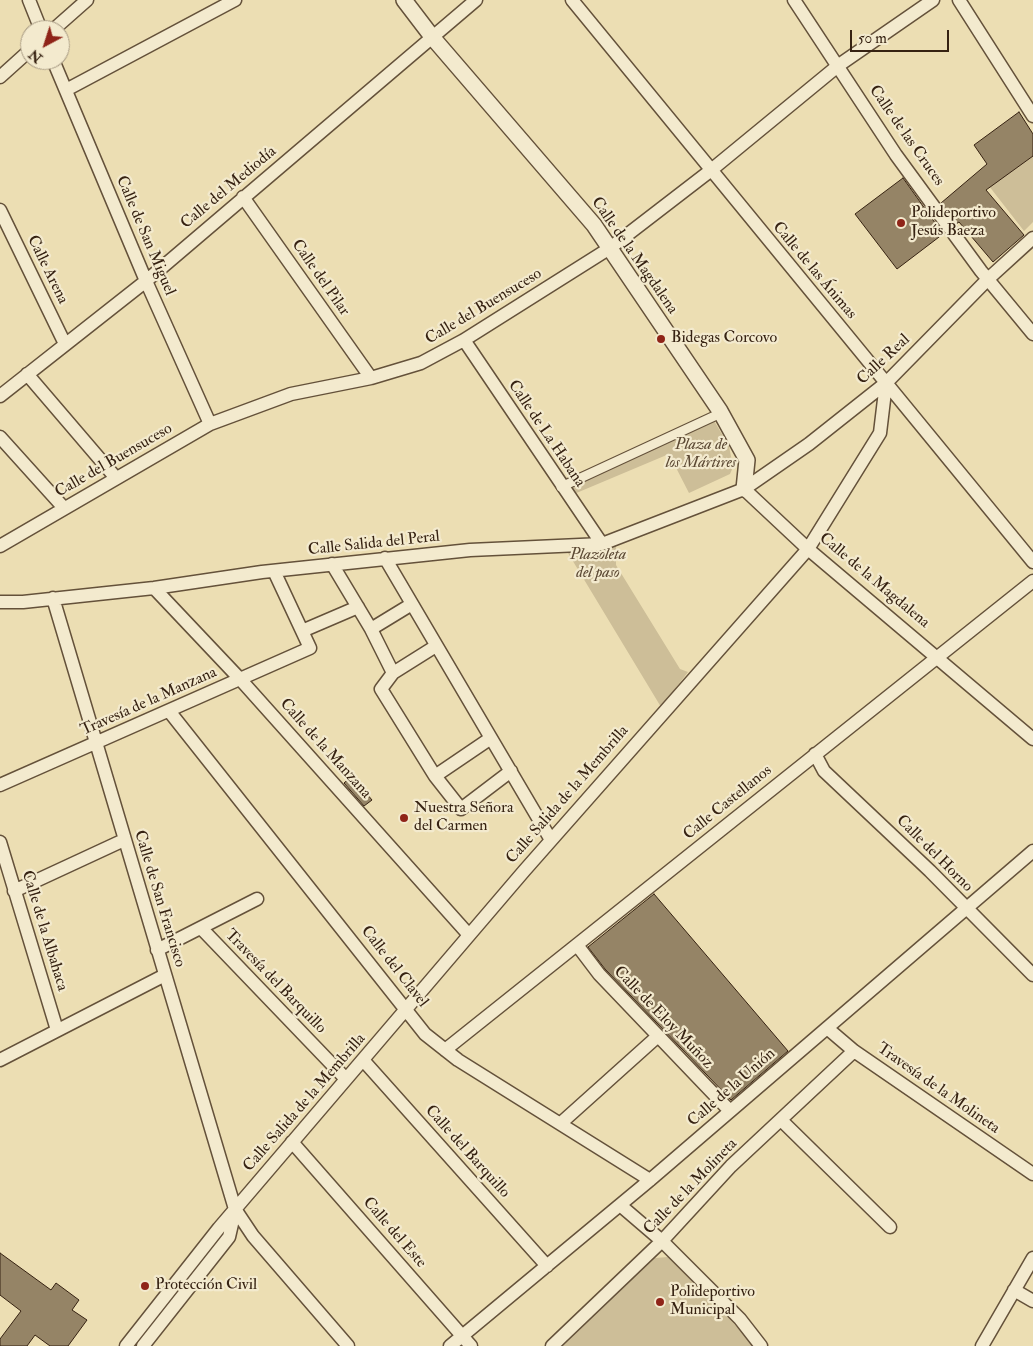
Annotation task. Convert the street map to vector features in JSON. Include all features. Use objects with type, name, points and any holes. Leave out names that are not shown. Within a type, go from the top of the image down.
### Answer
[{"type":"street","points":[[29,0],[37,20]]},
{"type":"street","points":[[64,20],[86,0]]},
{"type":"street","points":[[66,90],[235,0]]},
{"type":"street","name":"Calle de la Magdalena","points":[[404,0],[433,38],[594,224],[721,413],[747,460],[744,489],[808,549],[1033,739]]},
{"type":"street","name":"Calle del Mediodía","points":[[0,396],[146,281],[476,0]]},
{"type":"street","name":"Calle de las Ánimas","points":[[572,0],[710,171],[1033,562]]},
{"type":"street","name":"Calle de las Cruces","points":[[794,0],[839,65],[896,156],[988,279],[1033,334]]},
{"type":"street","name":"Calle del Buensuceso","points":[[0,546],[210,424],[291,394],[372,378],[421,362],[464,340],[610,248],[710,171],[839,65],[933,0]]},
{"type":"street","points":[[959,0],[1033,116]]},
{"type":"street","points":[[0,77],[20,59]]},
{"type":"street","name":"Calle de San Miguel","points":[[57,70],[146,281],[210,424]]},
{"type":"street","name":"Calle del Pilar","points":[[243,197],[372,378]]},
{"type":"street","name":"Calle Arena","points":[[1,217],[65,344]]},
{"type":"street","name":"Calle Real","points":[[744,489],[809,444],[886,383],[988,279],[1033,238]]},
{"type":"street","name":"Calle de La Habana","points":[[464,340],[561,487],[602,544]]},
{"type":"street","points":[[27,374],[116,478]]},
{"type":"street","name":"Calle Salida de la Membrilla","points":[[126,1346],[292,1142],[550,840],[808,549],[880,433],[886,383]]},
{"type":"street","points":[[561,487],[721,413]]},
{"type":"street","points":[[0,437],[64,508]]},
{"type":"street","name":"Calle Salida del Peral","points":[[0,602],[154,588],[384,558],[470,550],[602,544],[744,489]]},
{"type":"street","points":[[384,558],[550,840]]},
{"type":"street","points":[[332,564],[371,628],[394,673]]},
{"type":"street","points":[[274,571],[302,631],[358,607]]},
{"type":"street","name":"Calle Castellanos","points":[[444,1050],[1033,581]]},
{"type":"street","name":"Calle de la Manzana","points":[[154,588],[240,679],[469,935]]},
{"type":"street","name":"Calle de San Francisco","points":[[53,598],[98,742],[124,840],[236,1209],[253,1236],[348,1346]]},
{"type":"street","points":[[371,628],[412,604]]},
{"type":"street","name":"Travesía de la Manzana","points":[[0,785],[310,648],[302,631]]},
{"type":"street","points":[[436,646],[394,673],[381,690],[435,776],[461,809],[511,772]]},
{"type":"street","name":"Calle del Clavel","points":[[169,711],[407,1009],[424,1034],[444,1050],[650,1180]]},
{"type":"street","points":[[435,776],[491,738]]},
{"type":"street","name":"Calle del Horno","points":[[814,754],[824,771],[1033,975]]},
{"type":"street","points":[[14,891],[124,840]]},
{"type":"street","name":"Calle de la Albahaca","points":[[0,842],[57,1030]]},
{"type":"street","name":"Calle de la Unión","points":[[450,1346],[467,1341],[547,1266],[1033,851]]},
{"type":"street","points":[[157,950],[202,929],[257,899]]},
{"type":"street","name":"Travesía del Barquillo","points":[[202,929],[346,1079]]},
{"type":"street","name":"Calle de Eloy Muñoz","points":[[576,945],[599,974],[730,1111]]},
{"type":"street","points":[[0,1060],[165,975]]},
{"type":"street","name":"Travesía de la Molineta","points":[[827,1028],[854,1051],[1033,1174]]},
{"type":"street","points":[[561,1123],[658,1036]]},
{"type":"street","name":"Calle de la Molineta","points":[[552,1346],[662,1241],[731,1166],[854,1051]]},
{"type":"street","name":"Calle del Barquillo","points":[[363,1060],[547,1266]]},
{"type":"street","points":[[781,1120],[890,1227]]},
{"type":"street","name":"Calle del Este","points":[[292,1142],[467,1341]]},
{"type":"street","points":[[620,1205],[662,1241],[740,1319],[761,1346]]},
{"type":"street","name":"Calle Salida de la Membrilla","points":[[143,1346],[229,1237],[236,1209]]},
{"type":"street","points":[[982,1346],[1033,1258]]},
{"type":"street","points":[[1014,1290],[1033,1301]]},
{"type":"green space","points":[[1033,156],[1033,222],[1024,231],[989,186]]},
{"type":"green space","name":"Plaza de los Mártires","points":[[713,419],[729,446],[733,467],[730,474],[689,493],[669,454],[574,494],[565,478]]},
{"type":"green space","name":"Plazoleta del paso","points":[[616,543],[616,565],[680,669],[688,672],[661,707],[568,553]]},
{"type":"green space","name":"Polideportivo Municipal","points":[[668,1257],[756,1346],[561,1346],[655,1258]]},
{"type":"building","points":[[1019,112],[1033,134],[1033,156],[986,190],[1024,235],[993,262],[959,222],[956,224],[941,203],[987,164],[974,145]]},
{"type":"building","name":"Polideportivo Jesús Baeza","points":[[903,178],[943,234],[897,269],[855,214]]},
{"type":"building","points":[[352,776],[372,800],[364,806],[344,783]]},
{"type":"building","points":[[654,894],[788,1051],[731,1100],[605,969],[588,947]]},
{"type":"building","points":[[0,1253],[51,1290],[56,1283],[79,1300],[72,1310],[87,1320],[68,1346],[50,1346],[35,1335],[27,1346],[0,1346],[0,1339],[21,1311],[0,1295]]},
{"type":"place","name":"Polideportivo Jesús Baeza","points":[[901,223]]},
{"type":"place","name":"Bidegas Corcovo","points":[[661,339]]},
{"type":"place","name":"Nuestra Señora del Carmen","points":[[404,818]]},
{"type":"place","name":"Protección Civil","points":[[145,1286]]},
{"type":"place","name":"Polideportivo Municipal","points":[[660,1302]]}]
